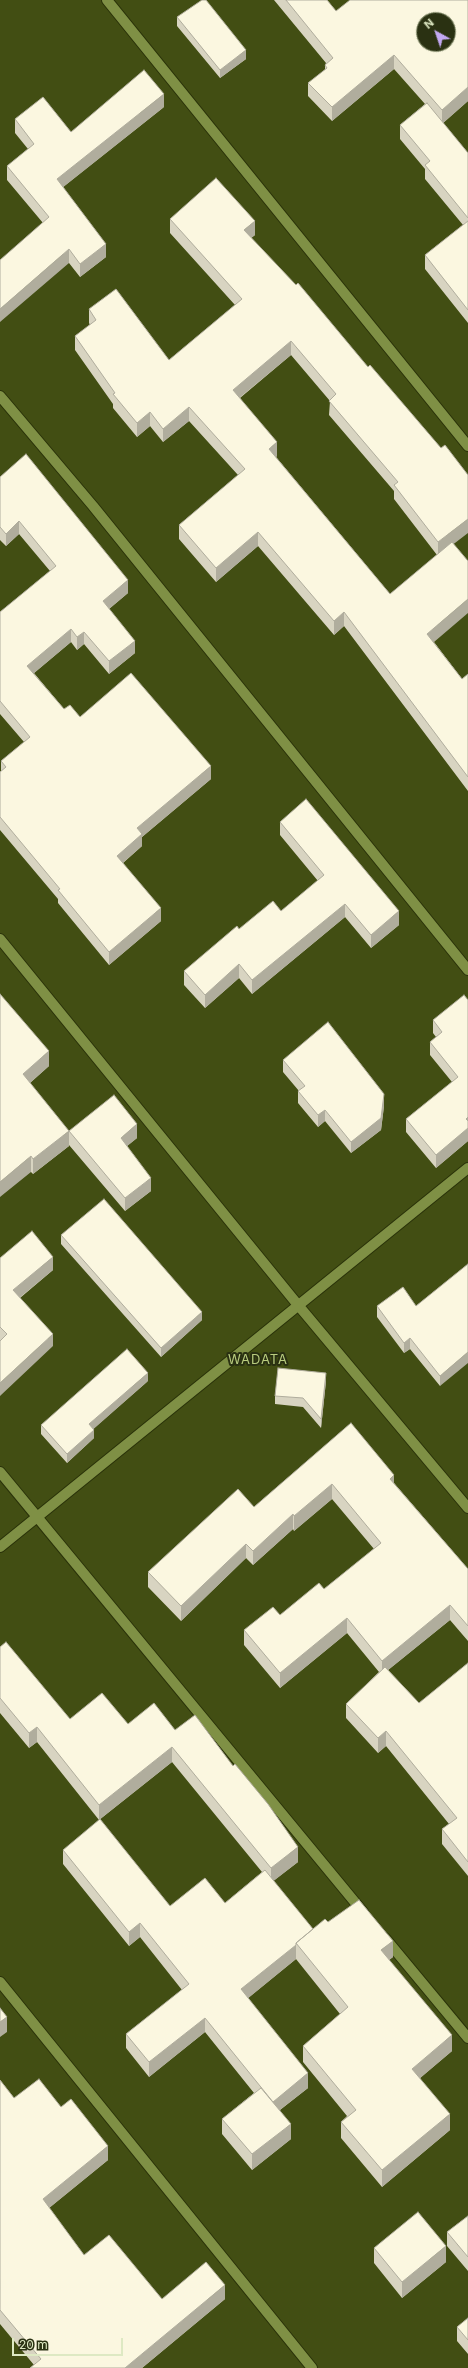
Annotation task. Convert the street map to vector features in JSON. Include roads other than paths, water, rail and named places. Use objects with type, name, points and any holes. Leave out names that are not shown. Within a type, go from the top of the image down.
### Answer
[{"type":"street","points":[[107,0],[468,446]]},
{"type":"street","points":[[0,396],[98,512],[468,970]]},
{"type":"street","points":[[0,939],[298,1305],[468,1508]]},
{"type":"street","points":[[0,1547],[468,1168]]},
{"type":"street","points":[[0,1472],[36,1518],[468,2038]]},
{"type":"street","points":[[0,1982],[312,2368]]},
{"type":"district","name":"WADATA","points":[[258,1360]]}]
